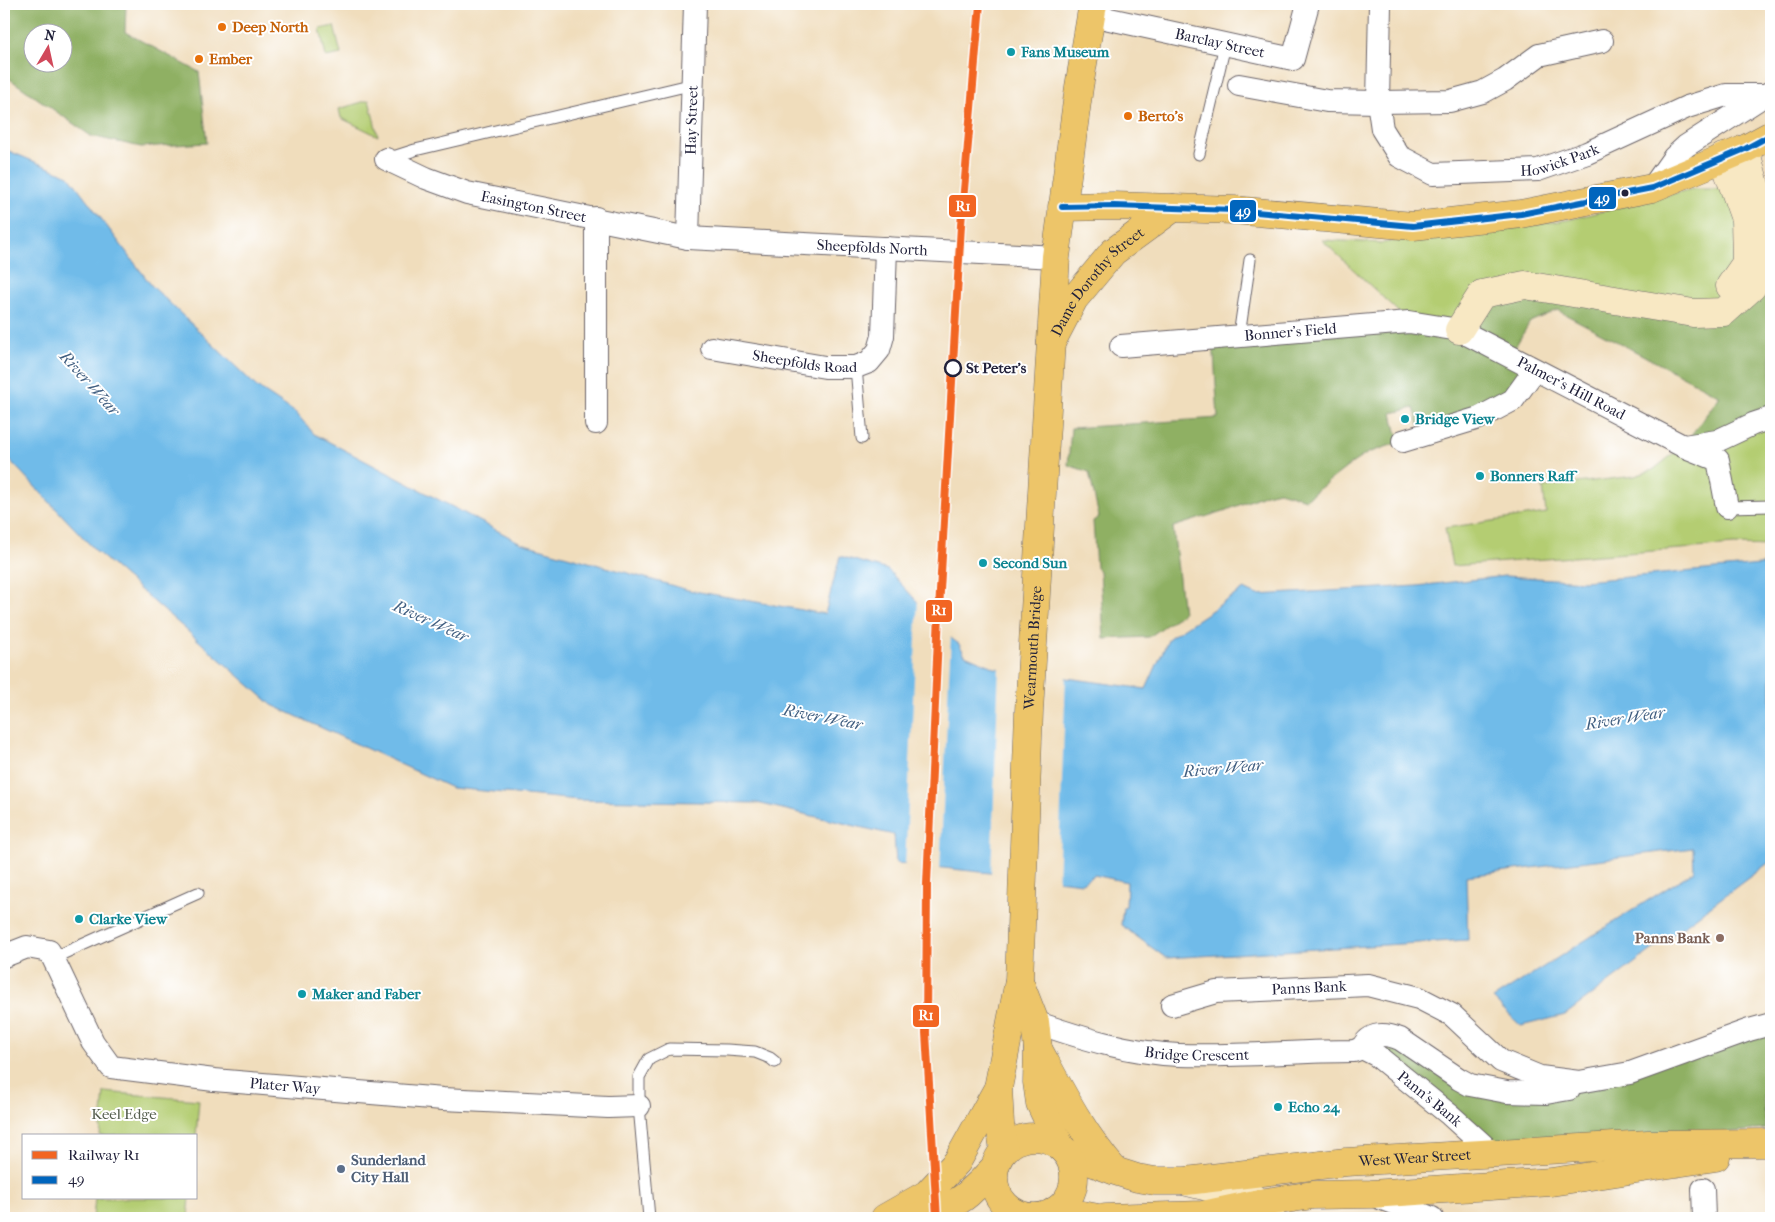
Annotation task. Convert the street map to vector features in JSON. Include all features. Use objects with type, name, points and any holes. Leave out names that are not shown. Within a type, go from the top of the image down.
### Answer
[{"type":"main road","name":"Wearmouth Bridge","points":[[1019,968],[1029,711],[1056,257],[1079,87],[1092,10]]},
{"type":"main road","name":"Dame Dorothy Street","points":[[1062,207],[1114,206],[1234,210],[1413,226],[1521,214],[1652,188],[1771,135]]},
{"type":"main road","name":"Dame Dorothy Street","points":[[1051,342],[1074,299],[1113,252],[1173,208]]},
{"type":"main road","points":[[1019,968],[1036,1036],[1076,1119],[1115,1172]]},
{"type":"main road","points":[[1019,968],[998,1088],[999,1159],[993,1180],[1000,1200],[1014,1213],[1038,1216],[1098,1218]]},
{"type":"main road","points":[[1036,1036],[1037,1082],[1040,1103],[1072,1164],[1074,1175],[1073,1185],[1066,1201],[1038,1216]]},
{"type":"main road","points":[[885,1218],[927,1194],[949,1172],[957,1162],[998,1088]]},
{"type":"main road","points":[[913,1218],[946,1207],[968,1194],[1014,1142],[1026,1137],[1035,1137],[1053,1142],[1063,1150]]},
{"type":"main road","name":"West Wear Street","points":[[1063,1150],[1115,1172],[1155,1181],[1186,1181],[1346,1162],[1648,1144],[1771,1145]]},
{"type":"main road","name":"West Wear Street","points":[[1106,1218],[1207,1217],[1266,1211],[1313,1195],[1371,1194],[1551,1182],[1696,1160],[1771,1145]]},
{"type":"street","name":"Hay Street","points":[[688,238],[695,4]]},
{"type":"street","name":"Barclay Street","points":[[1092,10],[1225,45],[1293,59],[1308,4]]},
{"type":"street","name":"Howick Park","points":[[1380,4],[1378,102],[1382,129],[1399,156],[1433,174],[1538,170],[1587,153],[1687,108],[1726,95],[1768,94]]},
{"type":"street","points":[[1239,85],[1327,101],[1450,101],[1484,92],[1505,80],[1538,55],[1602,41]]},
{"type":"street","points":[[1652,188],[1674,157],[1686,146],[1768,94]]},
{"type":"street","points":[[1459,330],[1482,294],[1526,285],[1693,313],[1724,312],[1752,287],[1771,243],[1734,153]]},
{"type":"street","points":[[1693,313],[1727,290],[1746,262],[1745,219],[1734,153]]},
{"type":"street","name":"Easington Street","points":[[386,160],[426,178],[467,193],[688,238]]},
{"type":"street","points":[[596,218],[596,423]]},
{"type":"street","name":"Sheepfolds North","points":[[688,238],[1056,257]]},
{"type":"street","name":"Sheepfolds Road","points":[[712,348],[825,367],[856,367],[869,362],[879,350],[883,336],[886,248]]},
{"type":"street","name":"Bonner's Field","points":[[1121,346],[1409,322],[1459,330]]},
{"type":"street","name":"Palmer's Hill Road","points":[[1459,330],[1534,371],[1683,446],[1718,460],[1727,507]]},
{"type":"street","points":[[1403,442],[1480,418],[1513,400],[1534,371]]},
{"type":"street","points":[[1683,446],[1717,441],[1753,424],[1771,418]]},
{"type":"street","points":[[4,956],[27,947],[49,951],[54,958]]},
{"type":"street","name":"Plater Way","points":[[54,958],[93,1042],[111,1068],[214,1080],[443,1099],[608,1107],[639,1106]]},
{"type":"street","name":"Panns Bank","points":[[1172,1005],[1216,992],[1368,985],[1418,998],[1452,1015],[1501,1062],[1540,1077],[1580,1082],[1630,1073],[1749,1030],[1771,1024]]},
{"type":"street","points":[[1362,1048],[1366,1041],[1372,1037],[1381,1034],[1391,1035],[1470,1085],[1507,1092],[1546,1093],[1571,1089],[1580,1082]]},
{"type":"street","name":"Bridge Crescent","points":[[1036,1036],[1178,1055],[1266,1055],[1354,1051],[1362,1048]]},
{"type":"street","name":"Pann's Bank","points":[[1362,1048],[1376,1055],[1450,1115],[1493,1154]]},
{"type":"street","points":[[1186,1181],[1253,1198],[1266,1211]]},
{"type":"street","points":[[1703,1189],[1704,1218]]},
{"type":"street","points":[[1371,1194],[1432,1218]]},
{"type":"lane","points":[[1199,154],[1225,45]]},
{"type":"lane","points":[[386,160],[425,148],[694,84]]},
{"type":"lane","points":[[1239,336],[1250,260]]},
{"type":"lane","points":[[856,367],[862,438]]},
{"type":"lane","points":[[1727,507],[1771,506]]},
{"type":"lane","points":[[54,958],[198,893]]},
{"type":"lane","points":[[649,1217],[639,1106],[639,1077],[649,1059],[669,1049],[725,1050],[755,1052],[775,1062]]},
{"type":"lane","points":[[725,1050],[744,1053],[752,1057],[758,1065]]},
{"type":"green space","points":[[4,4],[126,4],[125,32],[199,72],[207,143],[141,147],[91,136],[4,75]]},
{"type":"green space","points":[[334,26],[341,54],[326,57],[320,29]]},
{"type":"green space","points":[[369,100],[378,136],[341,118],[339,109]]},
{"type":"green space","points":[[1733,186],[1745,219],[1727,290],[1693,313],[1525,285],[1459,330],[1409,322],[1322,240],[1383,243],[1440,233],[1507,229],[1567,220],[1692,189],[1715,189]]},
{"type":"green space","points":[[1771,244],[1771,418],[1683,446],[1720,396],[1557,310],[1530,322],[1509,357],[1534,371],[1513,400],[1419,425],[1414,408],[1392,413],[1396,431],[1403,441],[1368,453],[1306,499],[1279,491],[1173,527],[1183,613],[1149,637],[1104,639],[1100,571],[1096,568],[1093,521],[1099,517],[1089,472],[1068,465],[1071,428],[1218,418],[1213,338],[1459,330],[1482,294],[1724,312]]},
{"type":"green space","points":[[1771,418],[1771,546],[1734,545],[1452,566],[1445,528],[1546,513],[1543,487],[1635,476],[1653,470],[1683,446]]},
{"type":"green space","points":[[1771,1033],[1771,1088],[1763,1096],[1766,1129],[1493,1154],[1372,1037],[1507,1092]]},
{"type":"green space","name":"Keel Edge","points":[[104,1092],[199,1100],[196,1134],[100,1134]]},
{"type":"green space","points":[[95,1200],[190,1200],[188,1218],[93,1218]]},
{"type":"water","name":"River Wear","points":[[4,149],[69,176],[152,286],[257,387],[296,413],[314,434],[521,543],[688,590],[825,614],[840,556],[888,570],[952,639],[959,644],[965,655],[995,668],[1146,689],[1169,638],[1244,589],[1257,595],[1417,586],[1505,576],[1584,581],[1771,564],[1771,861],[1565,1015],[1521,1026],[1493,999],[1694,871],[1693,848],[1466,876],[1468,940],[1166,958],[1121,925],[1123,908],[1126,907],[1127,882],[1094,875],[1082,883],[896,863],[894,835],[757,803],[578,800],[452,788],[272,705],[96,551],[4,454]]},
{"type":"pier","points":[[918,598],[951,634],[940,870],[905,866]]},
{"type":"pier","points":[[999,666],[1066,674],[1058,883],[991,876]]},
{"type":"rail line","name":"R1","points":[[937,1218],[926,1033],[927,884],[940,591],[961,225],[980,4]]},
{"type":"transit line","name":"49","points":[[1062,207],[1114,206],[1234,210],[1413,226],[1521,214],[1652,188],[1745,149],[1771,135]]},
{"type":"place","name":"Deep North","points":[[222,27]]},
{"type":"place","name":"Fans Museum","points":[[1011,52]]},
{"type":"place","name":"Ember","points":[[199,59]]},
{"type":"place","name":"Berto's","points":[[1128,116]]},
{"type":"place","name":"St Peter's","points":[[953,368]]},
{"type":"place","name":"Bridge View","points":[[1405,419]]},
{"type":"place","name":"Bonners Raff","points":[[1480,476]]},
{"type":"place","name":"Second Sun","points":[[983,563]]},
{"type":"place","name":"Clarke View","points":[[79,919]]},
{"type":"place","name":"Panns Bank","points":[[1720,938]]},
{"type":"place","name":"Maker and Faber","points":[[302,994]]},
{"type":"place","name":"Echo 24","points":[[1278,1107]]},
{"type":"place","name":"Sunderland City Hall","points":[[341,1169]]}]
